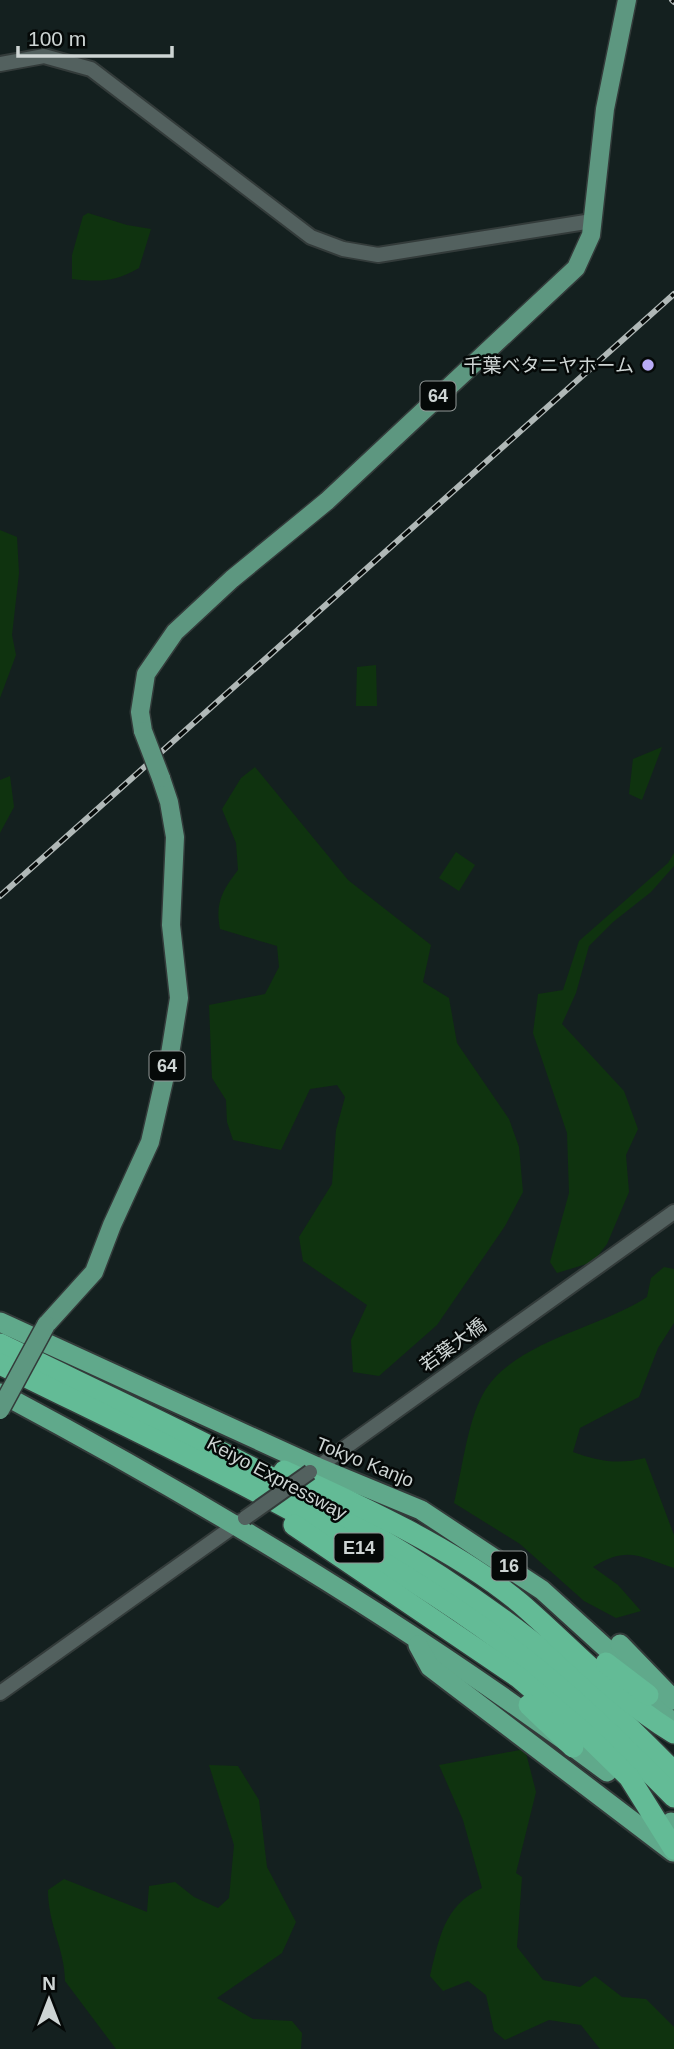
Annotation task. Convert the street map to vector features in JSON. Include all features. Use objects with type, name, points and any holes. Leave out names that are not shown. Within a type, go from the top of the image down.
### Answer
[{"type":"highway","name":"Tokyo Kanjo","points":[[0,1322],[313,1470],[421,1510],[542,1590],[619,1660],[648,1695],[671,1716]]},
{"type":"highway","name":"Keiyo Expressway","points":[[0,1344],[342,1518],[439,1577],[539,1648],[602,1702],[674,1772]]},
{"type":"highway","name":"Keiyo Expressway","points":[[0,1364],[238,1482],[336,1534],[427,1589],[498,1639],[578,1704],[674,1797]]},
{"type":"highway","points":[[95,1391],[337,1494],[418,1537],[519,1602],[556,1620],[648,1695]]},
{"type":"highway","points":[[0,1393],[241,1521],[607,1772]]},
{"type":"highway","points":[[238,1482],[255,1500],[518,1677],[612,1758],[639,1792],[674,1851]]},
{"type":"highway","points":[[421,1510],[447,1518],[519,1559],[569,1597],[620,1643],[671,1716]]},
{"type":"highway","points":[[519,1602],[630,1702],[671,1716]]},
{"type":"highway","points":[[416,1640],[430,1667],[674,1851]]},
{"type":"highway","points":[[469,1643],[506,1684],[573,1747]]},
{"type":"main road","name":"64","points":[[0,1410],[46,1325],[94,1272],[150,1142],[167,1066],[179,998],[171,925],[174,829],[161,778],[143,731],[140,712],[146,674],[176,632],[232,579],[327,501],[563,284],[586,251],[606,109],[627,0]]},
{"type":"street","points":[[0,64],[44,56],[91,69],[311,237],[343,249],[378,255],[592,221]]},
{"type":"street","name":"若葉大橋","points":[[0,1693],[674,1212]]},
{"type":"green space","points":[[88,213],[151,229],[139,268],[107,280],[72,279],[72,255],[83,216]]},
{"type":"green space","points":[[0,530],[17,537],[19,573],[12,635],[16,655],[0,698]]},
{"type":"green space","points":[[376,665],[377,706],[356,706],[357,667]]},
{"type":"green space","points":[[662,747],[642,800],[629,794],[633,759]]},
{"type":"green space","points":[[255,767],[348,880],[431,945],[423,982],[449,998],[457,1043],[509,1119],[519,1147],[523,1192],[505,1226],[437,1325],[379,1376],[353,1372],[351,1340],[367,1305],[303,1261],[299,1237],[332,1184],[336,1130],[345,1097],[337,1085],[310,1089],[281,1150],[233,1140],[227,1122],[226,1100],[212,1078],[209,1005],[265,994],[279,967],[277,946],[220,929],[219,904],[238,870],[236,843],[222,809],[241,778]]},
{"type":"green space","points":[[10,776],[14,807],[0,833],[0,780]]},
{"type":"green space","points":[[456,852],[475,865],[459,891],[439,878]]},
{"type":"green space","points":[[674,853],[674,866],[651,892],[613,922],[589,946],[576,993],[562,1024],[624,1091],[638,1129],[626,1155],[629,1192],[607,1244],[593,1262],[557,1273],[550,1262],[569,1193],[567,1133],[533,1033],[538,994],[563,990],[579,941],[668,863]]},
{"type":"green space","points":[[664,1267],[674,1269],[674,1323],[658,1348],[639,1397],[580,1428],[573,1452],[608,1461],[645,1458],[674,1535],[674,1568],[633,1555],[615,1557],[593,1567],[618,1585],[641,1611],[616,1618],[584,1601],[520,1544],[454,1503],[477,1406],[496,1376],[535,1349],[647,1297],[651,1278]]},
{"type":"green space","points":[[525,1749],[536,1792],[516,1873],[522,1877],[517,1947],[543,1980],[580,1987],[595,1976],[622,1997],[646,1999],[674,2027],[674,2049],[600,2049],[581,2025],[549,2020],[505,2040],[494,2031],[486,1995],[468,1981],[443,1991],[430,1976],[445,1924],[459,1904],[482,1888],[463,1820],[439,1765]]},
{"type":"green space","points":[[209,1765],[238,1766],[259,1800],[267,1867],[296,1922],[282,1953],[217,1998],[253,2019],[292,2021],[302,2033],[301,2049],[116,2049],[65,1981],[48,1890],[64,1879],[147,1912],[149,1886],[175,1882],[194,1897],[218,1908],[229,1898],[234,1845]]},
{"type":"railway","points":[[0,896],[674,294]]},
{"type":"place","name":"千葉ベタニヤホーム","points":[[648,365]]}]
